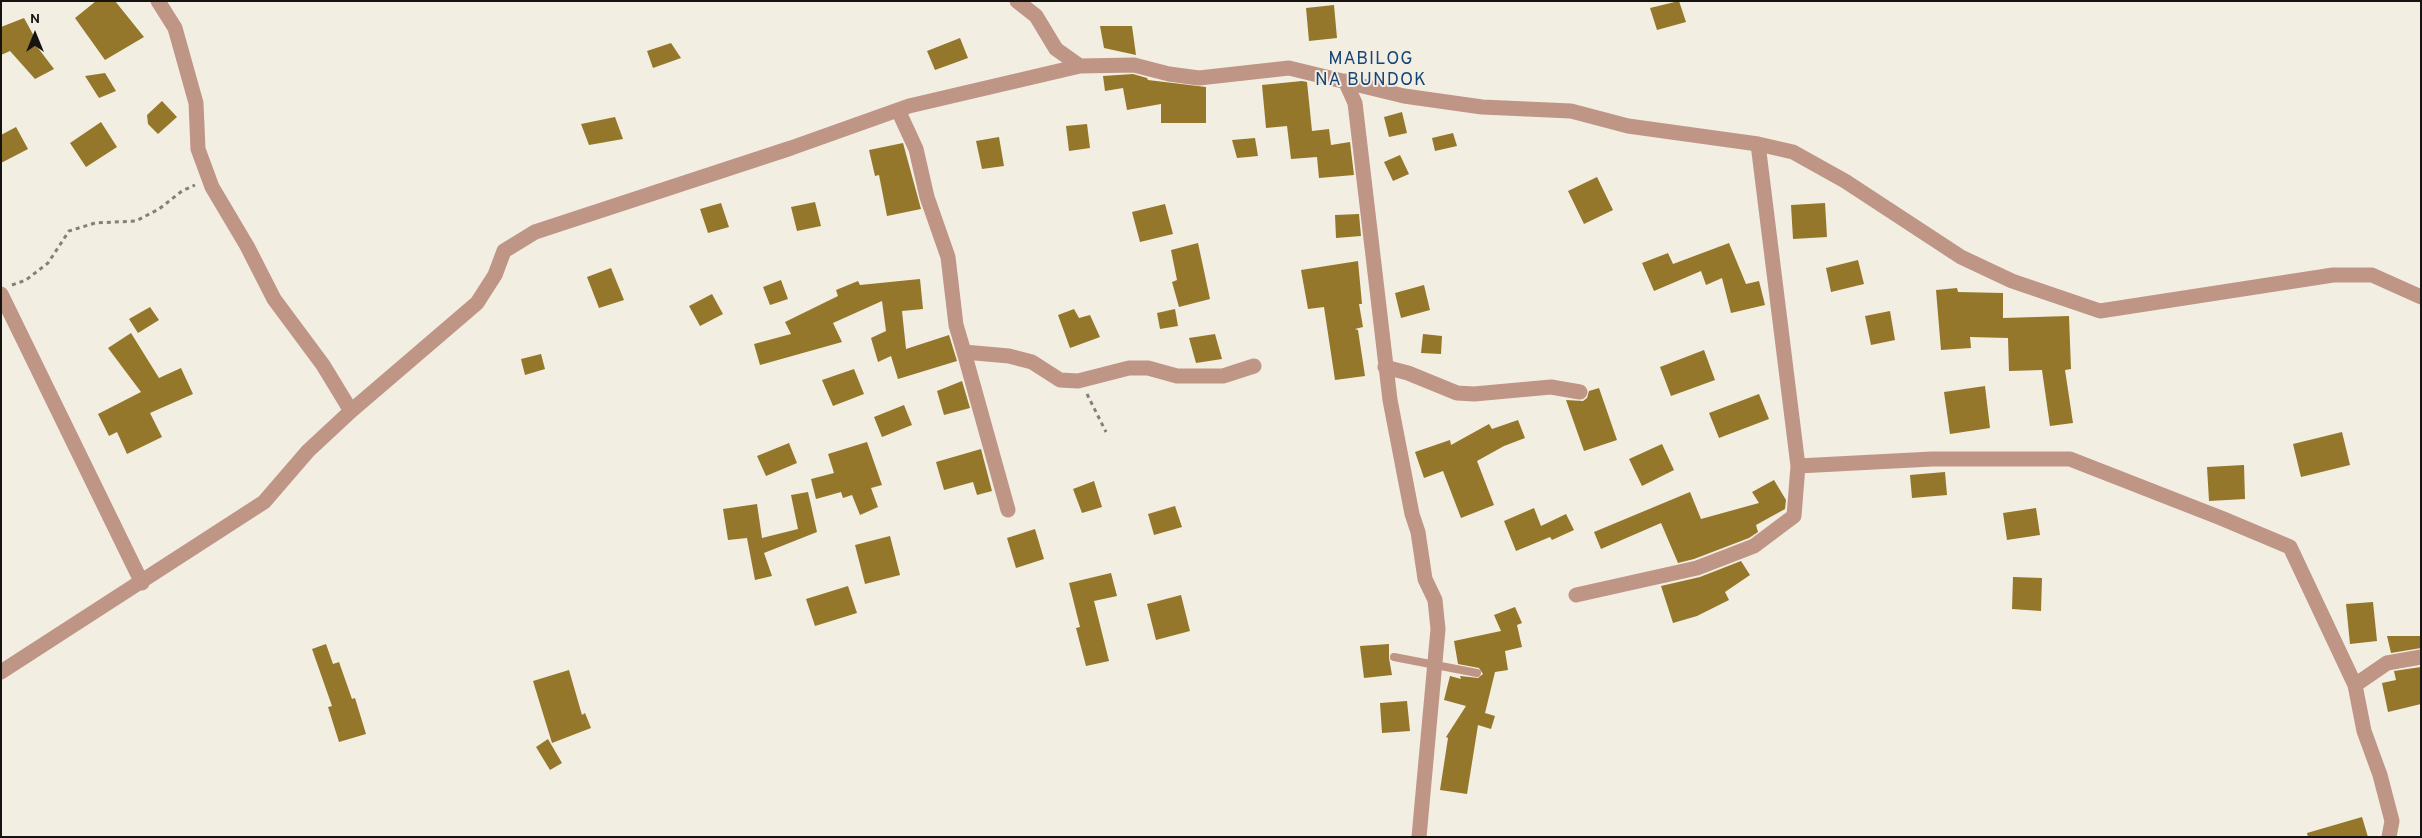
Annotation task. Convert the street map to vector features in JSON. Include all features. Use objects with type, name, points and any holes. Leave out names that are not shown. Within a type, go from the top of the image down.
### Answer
[{"type":"street","points":[[158,1],[175,28],[196,103],[198,150],[212,187],[247,246],[274,300],[323,365],[351,411]]},
{"type":"street","points":[[1017,1],[1036,16],[1056,48],[1080,66]]},
{"type":"street","points":[[1,672],[142,583],[264,502],[308,451],[351,411],[477,303],[495,274],[504,251],[536,232],[898,110],[1080,66],[1134,65],[1169,74],[1199,78],[1289,68],[1404,96],[1482,107],[1571,111],[1628,126],[1758,144],[1794,152],[1845,182],[1960,257],[2012,281],[2100,311],[2333,274],[2372,274],[2421,297]]},
{"type":"street","points":[[1345,81],[1354,103],[1385,367],[1405,483],[1418,532],[1425,579],[1435,600],[1438,629],[1419,837]]},
{"type":"street","points":[[898,110],[916,149],[927,197],[948,257],[956,325],[1008,510]]},
{"type":"street","points":[[1576,595],[1697,568],[1754,546],[1794,516],[1798,466],[1758,144]]},
{"type":"street","points":[[5,291],[142,583]]},
{"type":"street","points":[[964,352],[1010,356],[1032,362],[1060,380],[1078,381],[1129,368],[1148,368],[1177,376],[1223,376],[1254,366]]},
{"type":"street","points":[[1385,367],[1408,373],[1457,393],[1474,394],[1551,387],[1580,392]]},
{"type":"street","points":[[1798,466],[1932,459],[2070,459],[2290,547],[2355,685],[2364,731],[2380,775],[2392,821],[2389,837]]},
{"type":"street","points":[[2355,685],[2387,663],[2421,657]]},
{"type":"lane","points":[[1394,657],[1477,674]]},
{"type":"path","points":[[5,291],[26,280],[48,263],[69,230],[95,223],[136,220],[159,209],[191,186],[199,184],[212,187]]},
{"type":"path","points":[[1078,381],[1090,398],[1106,432]]},
{"type":"building","points":[[96,1],[115,1],[144,37],[105,60],[75,18]]},
{"type":"building","points":[[1679,1],[1686,22],[1657,30],[1650,8]]},
{"type":"building","points":[[1334,5],[1337,38],[1309,41],[1306,8]]},
{"type":"building","points":[[24,18],[35,38],[32,40],[54,69],[35,79],[10,51],[1,55],[1,27]]},
{"type":"building","points":[[1100,26],[1132,26],[1136,55],[1104,48]]},
{"type":"building","points":[[960,38],[968,58],[935,70],[927,51]]},
{"type":"building","points":[[671,43],[681,58],[653,68],[647,51]]},
{"type":"building","points":[[105,73],[116,91],[99,98],[85,76]]},
{"type":"building","points":[[1133,74],[1148,80],[1206,87],[1206,123],[1161,123],[1161,104],[1127,110],[1123,88],[1105,91],[1103,76]]},
{"type":"building","points":[[1307,82],[1312,131],[1329,129],[1331,145],[1350,142],[1354,175],[1319,178],[1317,157],[1291,159],[1287,126],[1266,128],[1262,85]]},
{"type":"building","points":[[162,101],[177,117],[158,134],[148,124],[147,115]]},
{"type":"building","points":[[1402,112],[1407,133],[1389,137],[1384,117]]},
{"type":"building","points":[[615,117],[623,139],[589,145],[581,124]]},
{"type":"building","points":[[101,122],[117,147],[86,167],[70,143]]},
{"type":"building","points":[[1087,124],[1090,148],[1069,151],[1066,126]]},
{"type":"building","points":[[16,127],[28,149],[1,163],[1,135]]},
{"type":"building","points":[[1453,133],[1457,146],[1435,151],[1432,138]]},
{"type":"building","points":[[999,137],[1004,166],[982,169],[976,141]]},
{"type":"building","points":[[1255,138],[1258,156],[1237,158],[1232,140]]},
{"type":"building","points":[[903,143],[921,209],[887,216],[879,175],[875,176],[869,150]]},
{"type":"building","points":[[1400,155],[1409,174],[1393,181],[1384,162]]},
{"type":"building","points":[[1597,177],[1613,210],[1584,224],[1568,191]]},
{"type":"building","points":[[815,202],[821,226],[797,231],[791,207]]},
{"type":"building","points":[[721,203],[729,227],[708,233],[700,209]]},
{"type":"building","points":[[1825,203],[1827,237],[1793,239],[1791,205]]},
{"type":"building","points":[[1165,204],[1173,234],[1140,242],[1132,212]]},
{"type":"building","points":[[1359,214],[1361,236],[1336,238],[1335,215]]},
{"type":"building","points":[[1198,243],[1210,299],[1179,307],[1172,282],[1177,280],[1171,250]]},
{"type":"building","points":[[1729,243],[1746,284],[1759,281],[1765,305],[1731,313],[1722,278],[1706,285],[1701,271],[1654,291],[1642,263],[1668,253],[1673,264]]},
{"type":"building","points":[[1858,260],[1864,284],[1831,292],[1826,268]]},
{"type":"building","points":[[1358,261],[1362,304],[1359,304],[1363,327],[1355,329],[1358,330],[1365,376],[1335,380],[1324,307],[1308,309],[1301,270]]},
{"type":"building","points":[[611,268],[624,300],[599,308],[587,277]]},
{"type":"building","points":[[920,279],[923,309],[902,311],[906,349],[949,335],[957,361],[898,379],[891,356],[878,362],[871,338],[886,331],[882,301],[833,323],[842,342],[760,365],[754,344],[791,334],[785,322],[838,296],[836,290],[858,281],[860,285]]},
{"type":"building","points":[[781,280],[788,299],[770,305],[763,287]]},
{"type":"building","points":[[1424,285],[1430,310],[1401,318],[1395,293]]},
{"type":"building","points":[[1957,288],[1958,292],[2003,293],[2003,318],[2069,316],[2071,369],[2065,370],[2073,423],[2050,426],[2042,370],[2009,371],[2008,338],[1970,337],[1971,348],[1941,350],[1936,290]]},
{"type":"building","points":[[712,294],[723,314],[700,326],[689,306]]},
{"type":"building","points":[[150,307],[159,320],[138,333],[129,319]]},
{"type":"building","points":[[1074,309],[1079,318],[1090,315],[1100,337],[1070,348],[1058,315]]},
{"type":"building","points":[[1175,309],[1178,326],[1160,329],[1157,313]]},
{"type":"building","points":[[1890,311],[1895,340],[1871,345],[1865,316]]},
{"type":"building","points":[[131,333],[159,378],[181,368],[193,394],[150,413],[162,437],[127,454],[117,432],[109,436],[98,414],[141,392],[108,348]]},
{"type":"building","points":[[1215,334],[1222,359],[1196,363],[1189,338]]},
{"type":"building","points":[[1423,334],[1442,336],[1441,354],[1421,353]]},
{"type":"building","points":[[1704,350],[1715,380],[1671,396],[1660,367]]},
{"type":"building","points":[[541,354],[545,369],[525,375],[521,359]]},
{"type":"building","points":[[854,369],[864,394],[833,406],[822,380]]},
{"type":"building","points":[[962,381],[970,408],[944,415],[937,391]]},
{"type":"building","points":[[1985,386],[1990,428],[1950,434],[1944,392]]},
{"type":"building","points":[[1599,388],[1617,440],[1584,451],[1566,400],[1583,401],[1587,398],[1589,391]]},
{"type":"building","points":[[1759,394],[1769,419],[1719,438],[1709,413]]},
{"type":"building","points":[[904,405],[912,425],[882,437],[874,417]]},
{"type":"building","points":[[1518,420],[1525,438],[1504,446],[1477,461],[1494,505],[1461,518],[1443,471],[1424,478],[1415,452],[1450,440],[1451,445],[1489,424],[1492,429]]},
{"type":"building","points":[[2342,432],[2350,465],[2301,477],[2293,444]]},
{"type":"building","points":[[867,442],[882,485],[871,488],[878,507],[860,515],[852,495],[843,498],[841,492],[816,499],[811,479],[834,473],[828,454]]},
{"type":"building","points":[[789,443],[797,463],[766,476],[757,456]]},
{"type":"building","points":[[1662,444],[1674,470],[1642,486],[1629,459]]},
{"type":"building","points":[[981,449],[992,491],[977,495],[973,482],[944,490],[936,462]]},
{"type":"building","points":[[2244,465],[2245,499],[2209,501],[2207,467]]},
{"type":"building","points":[[1945,472],[1947,495],[1912,498],[1910,475]]},
{"type":"building","points":[[1774,480],[1786,500],[1785,509],[1756,525],[1758,532],[1749,538],[1694,559],[1678,563],[1661,523],[1601,549],[1594,532],[1690,492],[1701,519],[1759,503],[1752,492]]},
{"type":"building","points":[[1094,481],[1102,507],[1082,513],[1073,489]]},
{"type":"building","points":[[808,492],[817,532],[764,553],[772,576],[755,580],[747,538],[728,540],[723,509],[757,504],[762,538],[798,529],[791,495]]},
{"type":"building","points":[[1175,506],[1182,527],[1154,535],[1148,514]]},
{"type":"building","points":[[1534,508],[1541,526],[1566,514],[1574,530],[1552,540],[1550,537],[1516,551],[1504,521]]},
{"type":"building","points":[[2036,508],[2040,535],[2007,540],[2003,513]]},
{"type":"building","points":[[1035,529],[1044,559],[1016,568],[1007,538]]},
{"type":"building","points":[[890,536],[900,575],[865,584],[855,545]]},
{"type":"building","points":[[1741,561],[1750,575],[1725,592],[1729,600],[1697,616],[1673,623],[1661,586],[1700,577]]},
{"type":"building","points":[[1111,573],[1117,596],[1094,601],[1109,661],[1086,666],[1076,628],[1080,627],[1069,583]]},
{"type":"building","points":[[2013,577],[2042,578],[2041,611],[2012,609]]},
{"type":"building","points":[[848,586],[857,613],[815,626],[806,599]]},
{"type":"building","points":[[1181,595],[1190,631],[1156,640],[1147,604]]},
{"type":"building","points":[[2373,602],[2377,641],[2350,644],[2346,604]]},
{"type":"building","points":[[1515,607],[1522,623],[1517,625],[1522,647],[1505,651],[1508,670],[1495,672],[1485,713],[1495,716],[1491,729],[1478,725],[1467,794],[1440,790],[1448,738],[1446,737],[1466,706],[1444,700],[1450,676],[1461,679],[1460,676],[1478,678],[1483,674],[1479,668],[1458,664],[1454,641],[1501,631],[1494,615]]},
{"type":"building","points":[[2387,636],[2421,636],[2421,648],[2391,653]]},
{"type":"building","points":[[326,644],[333,664],[339,662],[352,699],[355,698],[366,734],[339,742],[328,707],[332,706],[312,649]]},
{"type":"building","points":[[1389,644],[1392,675],[1364,678],[1360,646]]},
{"type":"building","points":[[2421,667],[2421,704],[2388,712],[2382,683],[2396,680],[2394,671]]},
{"type":"building","points":[[569,670],[582,715],[585,713],[591,728],[552,743],[533,681]]},
{"type":"building","points":[[1407,701],[1410,731],[1382,733],[1380,703]]},
{"type":"building","points":[[548,739],[562,763],[550,770],[536,747]]},
{"type":"building","points":[[2362,817],[2368,837],[2308,837],[2307,833]]},
{"type":"district","name":"MABILOG NA BUNDOK","points":[[1371,70]]}]
